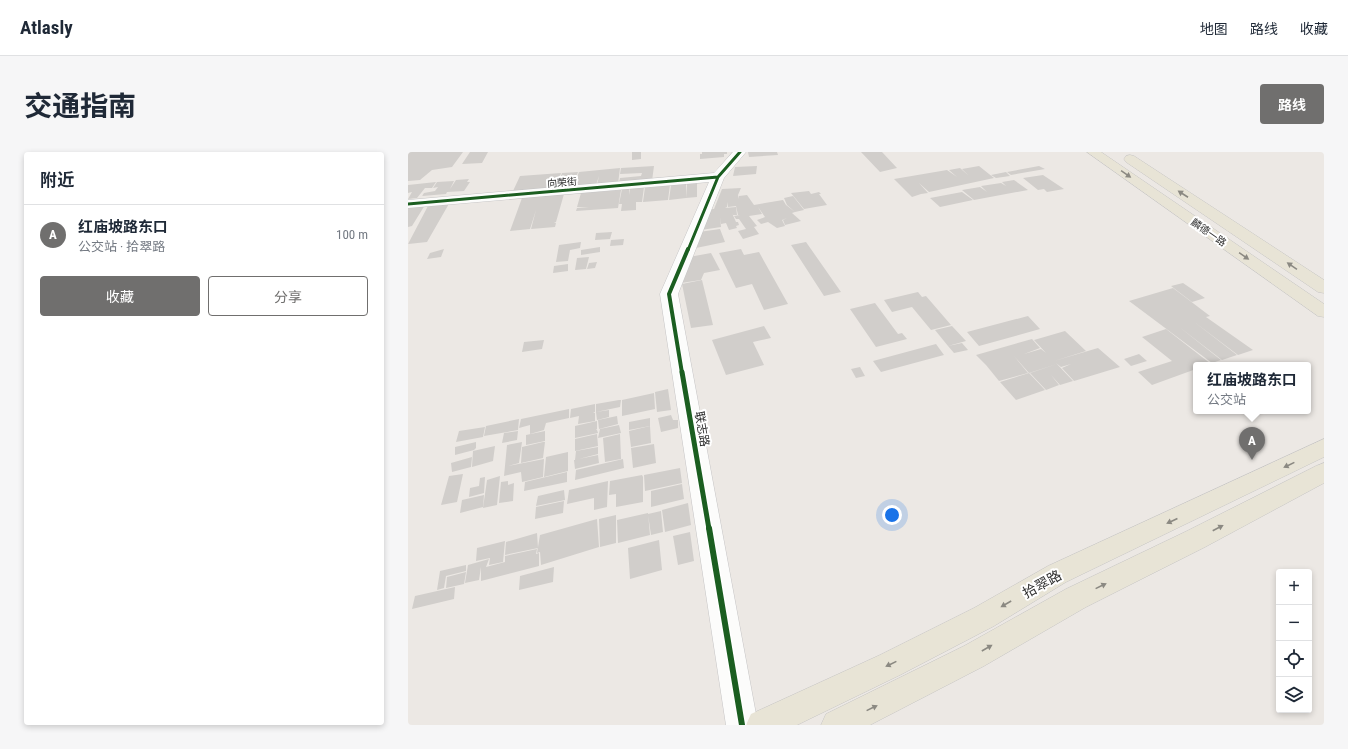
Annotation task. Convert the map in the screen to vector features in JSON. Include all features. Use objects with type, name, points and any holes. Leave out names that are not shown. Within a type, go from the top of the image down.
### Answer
[{"type":"main road","name":"麟德一路","points":[[1094,152],[1324,312]]},
{"type":"main road","name":"麟德一路","points":[[1119,152],[1324,288]]},
{"type":"main road","name":"拾翠路","points":[[762,725],[890,665],[984,616],[1057,574],[1324,447]]},
{"type":"main road","points":[[837,725],[974,656],[1076,598],[1196,539],[1324,472]]},
{"type":"street","name":"联志路","points":[[740,152],[718,177],[669,294],[742,725]]},
{"type":"street","name":"向荣街","points":[[408,204],[718,177]]},
{"type":"building","points":[[408,152],[463,152],[452,167],[432,170],[420,180],[408,181]]},
{"type":"building","points":[[470,152],[488,152],[482,163],[462,164]]},
{"type":"building","points":[[632,152],[641,152],[641,159],[632,160]]},
{"type":"building","points":[[702,152],[727,152],[727,154],[724,154],[724,157],[700,159],[700,154],[702,154]]},
{"type":"building","points":[[748,152],[777,152],[778,155],[749,157]]},
{"type":"building","points":[[861,152],[882,152],[897,168],[880,172]]},
{"type":"building","points":[[654,166],[652,181],[619,183],[620,178],[641,176],[642,173],[620,174],[621,168]]},
{"type":"building","points":[[757,166],[756,174],[733,176],[735,167]]},
{"type":"building","points":[[979,166],[994,178],[929,192],[919,183],[928,193],[912,197],[894,179],[947,170],[957,177],[949,170],[960,168],[969,176],[962,169]]},
{"type":"building","points":[[1039,166],[1045,169],[1011,175],[1007,172]]},
{"type":"building","points":[[620,168],[618,184],[597,185],[599,176],[596,185],[573,187],[579,172]]},
{"type":"building","points":[[578,172],[572,187],[557,188],[562,173]]},
{"type":"building","points":[[1006,172],[1010,176],[996,178],[991,175]]},
{"type":"building","points":[[561,173],[556,188],[513,191],[520,176]]},
{"type":"building","points":[[1043,175],[1064,189],[1047,192],[1044,189],[1038,190],[1023,178]]},
{"type":"building","points":[[469,179],[467,182],[470,182],[464,191],[422,196],[424,193],[435,191],[438,187],[433,188],[437,182],[454,181],[450,189],[456,180]]},
{"type":"building","points":[[1014,180],[1028,190],[974,200],[962,190],[980,187],[987,192],[981,186],[1001,183],[1006,186],[1002,182]]},
{"type":"building","points":[[436,182],[432,188],[425,188],[417,198],[408,199],[412,192],[408,193],[408,185]]},
{"type":"building","points":[[697,183],[697,197],[686,198],[687,184]]},
{"type":"building","points":[[686,184],[686,198],[669,200],[671,185]]},
{"type":"building","points":[[670,185],[668,200],[643,202],[645,187]]},
{"type":"building","points":[[644,187],[642,202],[636,202],[636,210],[621,211],[622,204],[619,204],[622,189],[629,189],[629,195],[630,188]]},
{"type":"building","points":[[741,188],[738,195],[739,199],[739,196],[747,195],[754,205],[783,200],[786,205],[795,212],[792,213],[801,221],[785,225],[783,220],[787,218],[782,220],[785,226],[777,228],[768,222],[761,224],[757,220],[765,217],[758,207],[762,214],[749,216],[757,226],[754,227],[759,234],[743,239],[738,231],[746,229],[739,219],[736,219],[734,216],[740,215],[738,215],[736,206],[728,207],[728,202],[727,207],[725,208],[736,207],[737,215],[733,215],[732,213],[736,222],[738,222],[739,225],[736,226],[737,228],[729,230],[726,223],[721,224],[720,217],[721,227],[701,230],[704,223],[707,222],[707,218],[712,209],[714,209],[722,189]]},
{"type":"building","points":[[621,190],[618,208],[576,211],[577,208],[589,207],[577,207],[581,193]]},
{"type":"building","points":[[809,191],[811,194],[819,192],[827,205],[804,209],[791,193]]},
{"type":"building","points":[[962,192],[973,200],[940,207],[930,198]]},
{"type":"building","points":[[564,194],[556,222],[554,223],[556,223],[555,227],[531,229],[536,210],[530,229],[510,231],[522,198]]},
{"type":"building","points":[[793,196],[804,210],[795,212],[787,205],[784,198]]},
{"type":"building","points":[[450,202],[427,242],[408,244],[429,204]]},
{"type":"building","points":[[425,205],[412,226],[408,227],[408,206]]},
{"type":"building","points":[[720,229],[725,242],[696,248],[699,232]]},
{"type":"building","points":[[612,232],[610,239],[595,240],[596,233]]},
{"type":"building","points":[[624,239],[623,245],[610,246],[611,240]]},
{"type":"building","points":[[581,242],[580,248],[570,250],[568,261],[556,262],[559,245]]},
{"type":"building","points":[[806,242],[841,292],[824,296],[791,245]]},
{"type":"building","points":[[600,247],[600,252],[581,255],[581,250]]},
{"type":"building","points":[[444,249],[441,257],[427,259],[430,253]]},
{"type":"building","points":[[741,249],[744,255],[759,252],[788,304],[764,310],[752,284],[736,288],[719,253]]},
{"type":"building","points":[[711,253],[720,270],[704,273],[701,280],[681,283],[689,257]]},
{"type":"building","points":[[589,257],[586,269],[575,270],[577,258]]},
{"type":"building","points":[[597,262],[595,268],[587,269],[589,263]]},
{"type":"building","points":[[568,264],[568,271],[553,273],[554,266]]},
{"type":"building","points":[[702,280],[713,325],[691,328],[682,284]]},
{"type":"building","points":[[1183,283],[1205,298],[1192,302],[1171,286]]},
{"type":"building","points":[[1173,288],[1210,316],[1206,317],[1253,350],[1238,355],[1193,321],[1237,355],[1222,360],[1178,326],[1221,360],[1211,362],[1129,301]]},
{"type":"building","points":[[918,292],[922,297],[926,296],[951,325],[931,330],[912,307],[892,312],[884,300]]},
{"type":"building","points":[[875,303],[898,334],[902,333],[907,339],[876,347],[850,309]]},
{"type":"building","points":[[1028,316],[1040,329],[979,346],[967,332]]},
{"type":"building","points":[[764,326],[771,338],[753,342],[764,365],[726,375],[712,340]]},
{"type":"building","points":[[952,326],[966,341],[948,346],[935,330]]},
{"type":"building","points":[[1166,329],[1208,362],[1193,362],[1193,370],[1152,385],[1138,372],[1172,361],[1142,337]]},
{"type":"building","points":[[1065,331],[1086,351],[1054,361],[1098,348],[1120,367],[1074,381],[1062,368],[1071,364],[1061,367],[1056,363],[1057,364],[1029,373],[1014,356],[1028,373],[999,381],[976,355],[1032,339],[1040,348],[1024,354],[1041,349],[1046,353],[1034,340]]},
{"type":"building","points":[[544,340],[542,349],[522,352],[524,342]]},
{"type":"building","points":[[962,343],[968,350],[954,353],[948,346]]},
{"type":"building","points":[[936,344],[944,355],[881,372],[873,361]]},
{"type":"building","points":[[1139,354],[1147,361],[1131,366],[1124,359]]},
{"type":"building","points":[[1057,364],[1073,381],[1060,385],[1051,375],[1059,385],[1046,390],[1030,373]]},
{"type":"building","points":[[860,367],[865,376],[856,378],[851,369]]},
{"type":"building","points":[[1029,373],[1045,390],[1016,400],[1000,382]]},
{"type":"building","points":[[668,389],[671,410],[657,412],[655,392]]},
{"type":"building","points":[[654,393],[655,409],[622,416],[622,400]]},
{"type":"building","points":[[621,400],[620,407],[596,412],[596,404]]},
{"type":"building","points":[[595,404],[595,412],[593,413],[595,413],[595,421],[578,424],[579,416],[570,418],[571,409]]},
{"type":"building","points":[[569,409],[569,418],[546,423],[544,430],[530,434],[530,425],[519,428],[521,419]]},
{"type":"building","points":[[609,410],[609,417],[597,420],[596,412]]},
{"type":"building","points":[[671,415],[673,420],[678,420],[678,428],[661,432],[658,418]]},
{"type":"building","points":[[617,416],[618,424],[599,429],[598,420]]},
{"type":"building","points":[[650,418],[650,426],[629,430],[629,422]]},
{"type":"building","points":[[519,419],[518,430],[484,436],[486,426]]},
{"type":"building","points":[[597,421],[596,429],[598,433],[575,438],[575,426]]},
{"type":"building","points":[[619,425],[621,433],[598,438],[600,429]]},
{"type":"building","points":[[650,426],[651,443],[631,447],[629,431]]},
{"type":"building","points":[[485,427],[483,437],[456,442],[459,431]]},
{"type":"building","points":[[518,431],[517,440],[502,443],[504,433]]},
{"type":"building","points":[[545,431],[545,441],[526,445],[526,435]]},
{"type":"building","points":[[597,434],[598,446],[575,451],[575,439]]},
{"type":"building","points":[[620,434],[621,459],[605,462],[603,438]]},
{"type":"building","points":[[476,442],[476,448],[474,450],[455,455],[455,447]]},
{"type":"building","points":[[522,442],[519,463],[508,466],[544,459],[543,477],[522,482],[521,472],[504,476],[507,445]]},
{"type":"building","points":[[545,442],[543,458],[521,463],[522,447]]},
{"type":"building","points":[[654,444],[656,463],[633,468],[631,448]]},
{"type":"building","points":[[495,446],[493,461],[472,467],[473,451]]},
{"type":"building","points":[[598,447],[598,454],[575,460],[576,451]]},
{"type":"building","points":[[568,452],[568,471],[544,477],[546,457]]},
{"type":"building","points":[[598,455],[599,463],[575,469],[574,460]]},
{"type":"building","points":[[472,457],[471,467],[452,472],[451,463]]},
{"type":"building","points":[[623,459],[624,468],[575,480],[576,470]]},
{"type":"building","points":[[680,468],[682,483],[645,491],[644,475]]},
{"type":"building","points":[[567,472],[567,482],[524,491],[525,482]]},
{"type":"building","points":[[463,474],[457,502],[441,505],[449,476]]},
{"type":"building","points":[[642,475],[643,502],[616,507],[616,494],[609,495],[610,481]]},
{"type":"building","points":[[500,476],[497,505],[483,508],[487,480]]},
{"type":"building","points":[[485,477],[484,493],[469,497],[470,488],[479,486],[480,478]]},
{"type":"building","points":[[508,481],[508,485],[514,483],[513,501],[499,503],[501,482]]},
{"type":"building","points":[[608,481],[607,507],[594,510],[594,498],[567,504],[569,490]]},
{"type":"building","points":[[682,484],[684,499],[651,507],[651,491]]},
{"type":"building","points":[[564,490],[565,500],[536,506],[538,496]]},
{"type":"building","points":[[484,495],[483,507],[460,513],[462,500]]},
{"type":"building","points":[[564,501],[563,513],[535,519],[536,507]]},
{"type":"building","points":[[688,503],[691,525],[665,532],[662,510]]},
{"type":"building","points":[[661,511],[663,532],[651,535],[648,514]]},
{"type":"building","points":[[648,513],[650,535],[618,543],[617,520]]},
{"type":"building","points":[[616,515],[616,543],[600,547],[599,519]]},
{"type":"building","points":[[597,519],[599,547],[541,565],[540,552],[537,553],[540,535]]},
{"type":"building","points":[[690,532],[694,561],[678,565],[673,536]]},
{"type":"building","points":[[537,533],[538,548],[505,555],[506,542]]},
{"type":"building","points":[[659,540],[662,570],[630,579],[628,548]]},
{"type":"building","points":[[505,541],[503,562],[489,565],[490,558],[476,561],[477,548]]},
{"type":"building","points":[[537,549],[536,554],[539,553],[539,566],[481,581],[481,567],[479,580],[465,583],[468,565],[489,559],[486,567],[505,562],[505,556]]},
{"type":"building","points":[[466,565],[466,571],[446,576],[444,588],[437,590],[440,571]]},
{"type":"building","points":[[554,567],[553,582],[519,590],[520,576]]},
{"type":"building","points":[[466,572],[464,584],[446,588],[447,577]]},
{"type":"building","points":[[455,587],[454,599],[412,609],[415,596]]},
{"type":"cycle path","points":[[740,152],[718,177],[669,294],[742,725]]},
{"type":"cycle path","points":[[408,204],[718,177]]},
{"type":"place","name":"红庙坡路东口","points":[[1252,460]]}]
